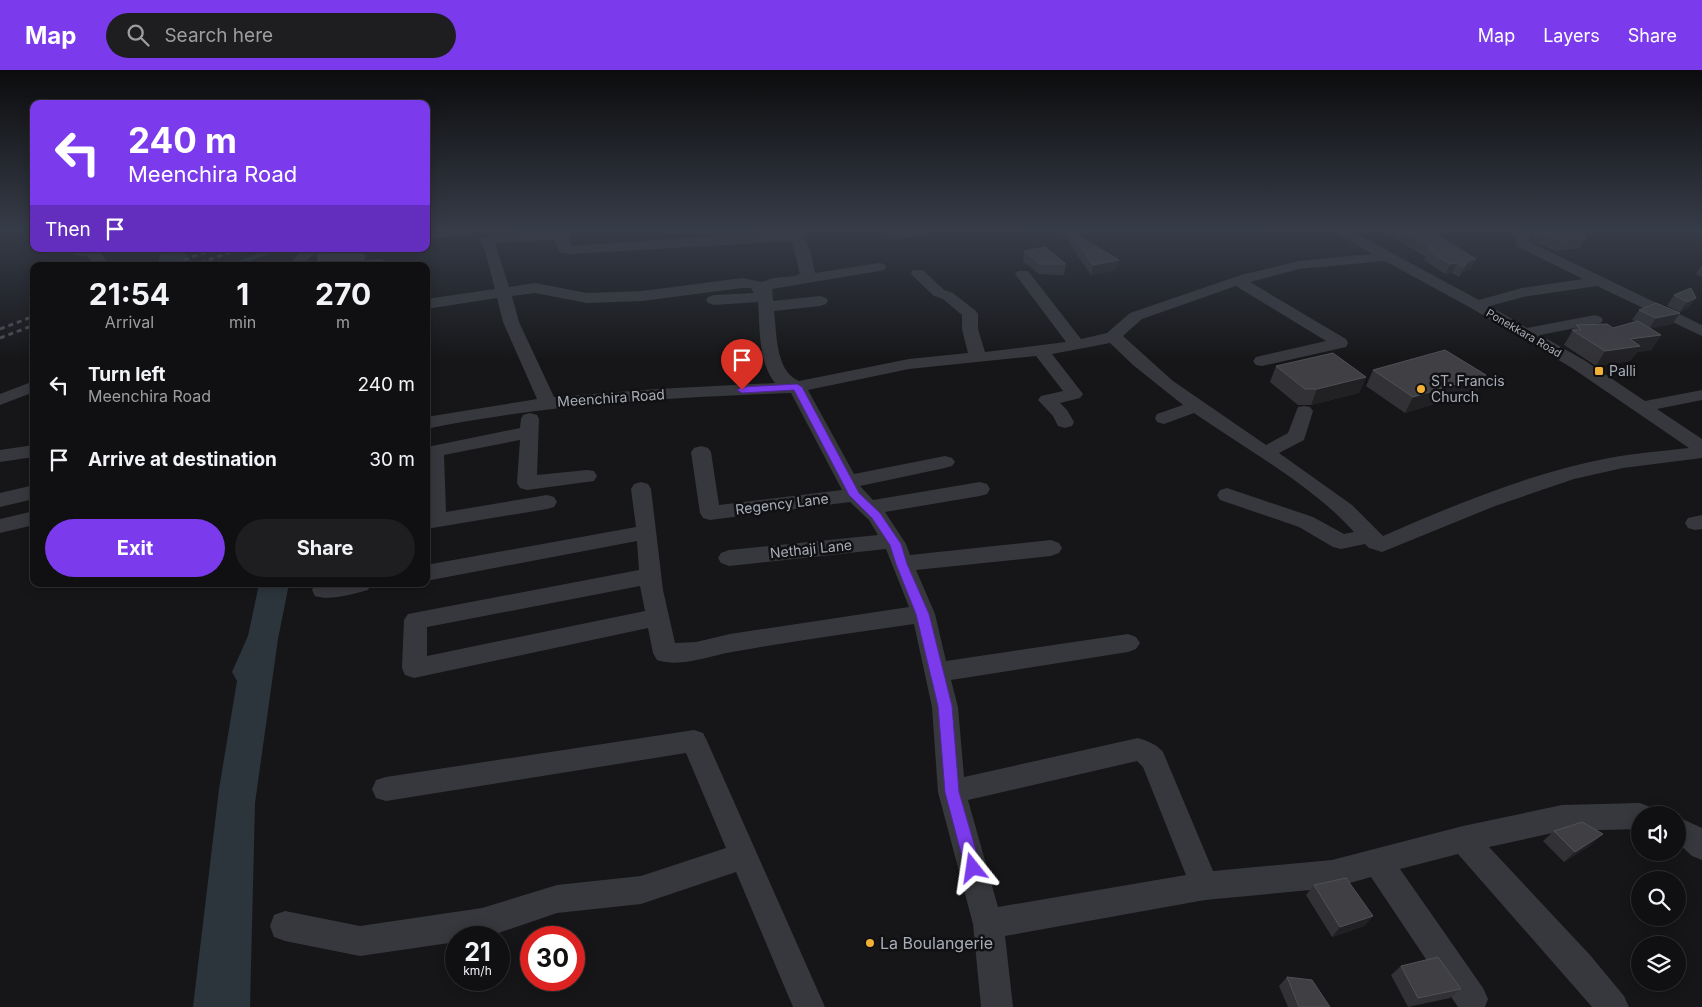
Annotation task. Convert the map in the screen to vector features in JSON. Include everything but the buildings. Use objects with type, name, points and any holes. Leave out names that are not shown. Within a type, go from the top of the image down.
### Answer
[{"type":"street","points":[[498,274],[510,322],[540,405],[529,432],[527,483],[587,476]]},
{"type":"street","points":[[804,279],[808,274]]},
{"type":"street","points":[[837,274],[766,285],[764,288],[771,345],[778,374],[802,396],[857,495],[876,515],[893,541],[922,614],[945,706],[952,792],[988,924],[993,1006]]},
{"type":"street","points":[[919,274],[938,293],[948,296],[970,314],[970,329],[978,358]]},
{"type":"street","points":[[1024,274],[1077,345]]},
{"type":"street","points":[[1266,274],[1238,281],[1136,316],[1113,336],[1137,361],[1345,511],[1376,543],[1382,545],[1455,514],[1560,477],[1598,467],[1702,450]]},
{"type":"street","name":"Ponekkara Road","points":[[1418,274],[1477,305],[1578,364],[1702,450]]},
{"type":"street","points":[[1584,274],[1702,332]]},
{"type":"street","points":[[1238,281],[1338,340],[1340,343],[1262,361]]},
{"type":"street","points":[[1477,305],[1522,293],[1599,281]]},
{"type":"street","points":[[430,303],[535,288],[587,298],[642,296],[742,283],[756,284],[766,302]]},
{"type":"street","points":[[714,300],[766,302],[820,301]]},
{"type":"street","points":[[1525,333],[1595,320]]},
{"type":"street","name":"Meenchira Road","points":[[430,423],[540,405],[659,394],[802,396],[909,364],[1041,351],[1100,341],[1113,336]]},
{"type":"street","points":[[1041,351],[1074,394],[1047,400],[1061,414],[1065,422]]},
{"type":"street","points":[[0,400],[30,388]]},
{"type":"street","points":[[1641,407],[1702,395]]},
{"type":"street","points":[[1164,418],[1197,406]]},
{"type":"street","points":[[1265,453],[1297,436],[1304,411]]},
{"type":"street","points":[[432,463],[529,432]]},
{"type":"street","points":[[430,436],[432,463],[431,521],[548,502]]},
{"type":"street","points":[[0,456],[30,452]]},
{"type":"street","name":"Regency Lane","points":[[701,452],[710,513],[857,495]]},
{"type":"street","points":[[857,495],[945,462]]},
{"type":"street","points":[[641,489],[651,576],[665,653],[696,651],[730,643],[922,614]]},
{"type":"street","points":[[857,495],[980,489]]},
{"type":"street","points":[[0,500],[30,493]]},
{"type":"street","points":[[1228,495],[1306,522],[1341,542],[1369,536]]},
{"type":"street","points":[[0,526],[30,519]]},
{"type":"street","points":[[430,572],[647,532]]},
{"type":"street","name":"Nethaji Lane","points":[[730,558],[893,541]]},
{"type":"street","points":[[902,564],[1051,548]]},
{"type":"street","points":[[651,576],[416,620],[414,668],[658,617]]},
{"type":"street","points":[[323,590],[342,587]]},
{"type":"street","points":[[937,672],[1128,643]]},
{"type":"street","points":[[386,789],[694,741],[809,1007]]},
{"type":"street","points":[[952,792],[1138,749],[1147,753],[1154,760],[1206,886]]},
{"type":"street","points":[[988,924],[1206,886],[1332,874],[1464,839],[1562,818],[1631,816]]},
{"type":"street","points":[[1686,833],[1702,847]]},
{"type":"street","points":[[1464,839],[1579,966],[1613,1007]]},
{"type":"street","points":[[285,926],[360,941],[482,923],[557,899],[641,890],[743,856]]},
{"type":"street","points":[[1378,862],[1472,999]]},
{"type":"shaded area","points":[[258,587],[288,587],[278,639],[255,803],[250,1007],[193,1007],[219,789],[237,681],[232,672],[248,636]]},
{"type":"railway","points":[[0,329],[30,318]]},
{"type":"railway","points":[[0,338],[30,327]]},
{"type":"place","name":"Palli","points":[[1599,371]]},
{"type":"place","name":"ST. Francis Church","points":[[1421,389]]},
{"type":"place","name":"La Boulangerie","points":[[870,943]]},
{"type":"route","points":[[742,390],[797,387],[854,495],[876,515],[896,544],[922,614],[945,706],[952,792],[973,868]]}]
